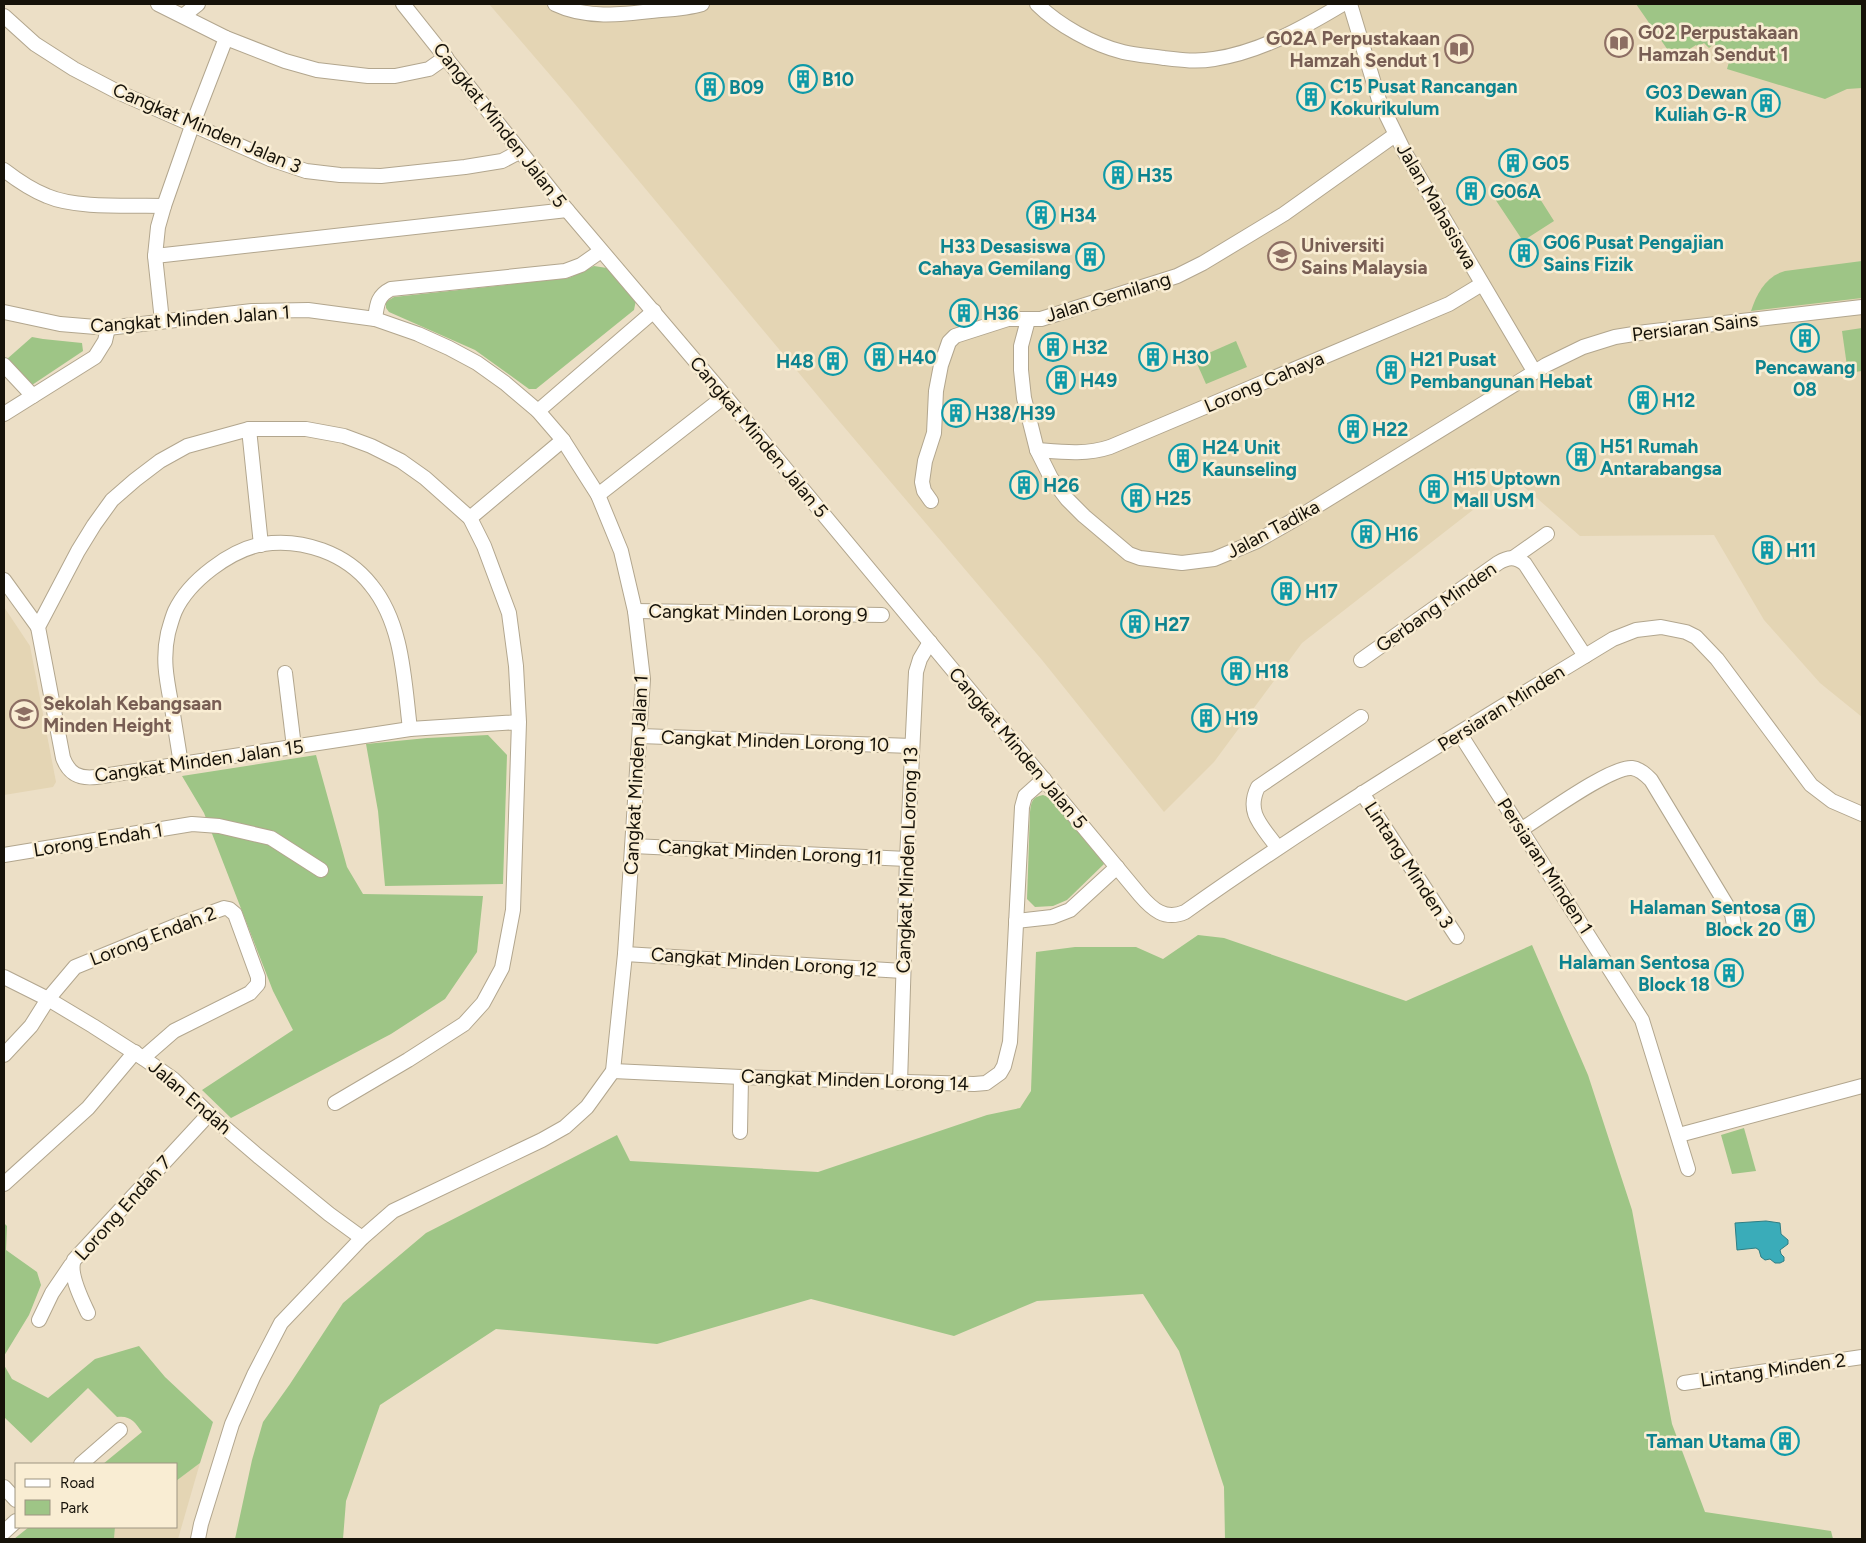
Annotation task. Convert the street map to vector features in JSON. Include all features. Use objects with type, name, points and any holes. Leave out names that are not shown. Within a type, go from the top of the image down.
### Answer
[{"type":"street","points":[[158,4],[226,38],[285,61],[317,70],[368,76],[395,76],[429,69],[446,57]]},
{"type":"street","points":[[183,16],[198,4]]},
{"type":"street","name":"Cangkat Minden Jalan 5","points":[[403,4],[519,152],[725,396],[1117,868]]},
{"type":"street","points":[[555,4],[566,9],[598,15],[638,13],[702,4]]},
{"type":"street","points":[[1037,4],[1058,22],[1106,47],[1124,52],[1190,61],[1214,59],[1248,51],[1282,38],[1342,4]]},
{"type":"street","name":"Jalan Mahasiswa","points":[[1350,4],[1379,100],[1395,134],[1534,371]]},
{"type":"street","name":"Cangkat Minden Jalan 3","points":[[4,16],[36,44],[74,69],[118,92],[270,159],[306,171],[340,175],[381,176],[502,161],[519,152]]},
{"type":"street","points":[[162,321],[155,256],[158,227],[192,126],[226,38]]},
{"type":"street","name":"Jalan Gemilang","points":[[931,501],[924,491],[922,482],[925,461],[934,433],[936,391],[941,365],[949,342],[955,336],[965,331],[1008,319],[1041,319],[1177,276],[1203,263],[1284,214],[1395,134]]},
{"type":"street","points":[[4,170],[18,181],[49,197],[85,205],[164,206]]},
{"type":"street","points":[[155,256],[567,210]]},
{"type":"street","points":[[375,320],[378,300],[385,292],[391,289],[565,271],[581,265],[601,251]]},
{"type":"street","name":"Lorong Cahaya","points":[[1037,450],[1090,452],[1110,447],[1449,304],[1482,284]]},
{"type":"street","name":"Persiaran Sains","points":[[1534,371],[1583,348],[1615,337],[1862,307]]},
{"type":"street","name":"Cangkat Minden Jalan 1","points":[[4,312],[60,324],[108,328],[252,311],[308,310],[375,320],[418,334],[449,348],[477,363],[505,384],[538,411],[563,440],[598,495],[621,550],[634,612],[643,678],[625,954],[613,1071],[587,1107],[565,1127],[542,1140],[393,1211],[362,1238],[281,1323],[254,1374],[232,1424],[198,1539]]},
{"type":"street","points":[[538,411],[654,311]]},
{"type":"street","name":"Jalan Tadika","points":[[1028,320],[1021,346],[1021,370],[1028,416],[1037,450],[1051,478],[1067,499],[1084,516],[1129,554],[1140,558],[1182,563],[1214,559],[1257,541],[1455,423],[1534,371]]},
{"type":"street","points":[[4,414],[95,357],[102,346],[108,328]]},
{"type":"street","points":[[4,365],[33,396]]},
{"type":"street","points":[[598,495],[725,396]]},
{"type":"street","points":[[249,429],[262,544]]},
{"type":"street","points":[[4,580],[38,627],[78,551],[112,500],[160,461],[187,446],[249,429],[306,429],[344,436],[371,446],[400,461],[425,478],[470,518],[484,546],[508,614],[516,666],[519,722],[513,910],[502,968],[483,1003],[464,1024],[408,1060],[335,1102]]},
{"type":"street","points":[[470,518],[563,440]]},
{"type":"street","name":"Gerbang Minden","points":[[1361,660],[1498,563],[1505,559],[1513,558],[1547,534]]},
{"type":"street","points":[[181,764],[164,667],[168,634],[174,612],[195,583],[212,569],[245,550],[262,544],[290,544],[326,551],[345,560],[371,584],[382,599],[397,638],[410,729]]},
{"type":"street","name":"Gerbang Minden","points":[[1513,558],[1525,564],[1585,656]]},
{"type":"street","name":"Cangkat Minden Lorong 9","points":[[634,612],[882,615]]},
{"type":"street","name":"Cangkat Minden Jalan 15","points":[[38,627],[63,758],[70,771],[75,775],[89,778],[410,729],[519,722]]},
{"type":"street","name":"Persiaran Minden","points":[[1117,868],[1154,910],[1164,915],[1175,916],[1184,912],[1277,848],[1362,793],[1613,639],[1636,630],[1661,627],[1691,635],[1706,646],[1811,785],[1832,802],[1862,814]]},
{"type":"street","name":"Cangkat Minden Lorong 13","points":[[900,1083],[911,746],[916,672],[920,659],[930,642]]},
{"type":"street","points":[[285,673],[294,747]]},
{"type":"street","points":[[1277,848],[1254,813],[1252,801],[1258,787],[1361,717]]},
{"type":"street","name":"Persiaran Minden 1","points":[[1460,734],[1642,1020],[1688,1169]]},
{"type":"street","name":"Cangkat Minden Lorong 10","points":[[640,736],[911,746]]},
{"type":"street","points":[[1522,829],[1604,777],[1619,770],[1634,768],[1643,772],[1651,780],[1732,914],[1734,925]]},
{"type":"street","name":"Cangkat Minden Lorong 14","points":[[613,1071],[900,1083],[986,1083],[1000,1073],[1004,1066],[1010,1042],[1022,807],[1025,796],[1044,779]]},
{"type":"street","name":"Lintang Minden 3","points":[[1362,793],[1457,937]]},
{"type":"street","name":"Lorong Endah 1","points":[[4,855],[192,824],[219,826],[271,838],[322,870]]},
{"type":"street","name":"Cangkat Minden Lorong 11","points":[[633,846],[907,859]]},
{"type":"street","points":[[1016,922],[1052,918],[1070,910],[1117,868]]},
{"type":"street","name":"Lorong Endah 2","points":[[48,999],[75,967],[180,924],[224,908],[229,909],[235,914],[258,976],[258,984],[250,993],[174,1031],[139,1055]]},
{"type":"street","name":"Cangkat Minden Lorong 12","points":[[625,954],[903,971]]},
{"type":"street","name":"Jalan Endah","points":[[4,977],[48,999],[139,1055],[173,1079],[209,1114],[329,1214],[362,1238]]},
{"type":"street","points":[[4,1055],[31,1026],[48,999]]},
{"type":"street","points":[[4,1184],[88,1108],[139,1055]]},
{"type":"street","points":[[740,1132],[741,1077]]},
{"type":"street","points":[[1679,1135],[1862,1086]]},
{"type":"street","name":"Lorong Endah 7","points":[[88,1313],[79,1294],[71,1265],[74,1260],[209,1114]]},
{"type":"street","points":[[39,1320],[52,1292],[71,1265]]},
{"type":"street","name":"Lintang Minden 2","points":[[1684,1383],[1862,1357]]},
{"type":"street","points":[[82,1463],[120,1430]]},
{"type":"street","points":[[4,1487],[15,1499]]},
{"type":"street","points":[[4,1532],[15,1523]]},
{"type":"shaded area","name":"Universiti Sains Malaysia","points":[[489,4],[1862,4],[1862,717],[1820,683],[1764,620],[1714,535],[1580,536],[1514,478],[1302,643],[1214,762],[1164,812],[1042,660]]},
{"type":"shaded area","name":"Sekolah Kebangsaan Minden Height","points":[[4,607],[30,646],[56,782],[53,787],[4,795]]},
{"type":"shaded area","points":[[200,1463],[178,1539],[114,1539],[115,1528],[178,1528],[178,1480]]},
{"type":"green space","points":[[1636,4],[1862,4],[1862,88],[1847,89],[1825,99],[1727,69],[1729,62],[1723,59],[1725,51],[1714,44],[1709,48],[1704,43],[1698,47],[1696,45],[1674,59]]},
{"type":"green space","points":[[1518,184],[1526,197],[1535,191],[1554,221],[1523,241],[1495,199]]},
{"type":"green space","points":[[1862,261],[1862,298],[1751,311],[1763,286],[1778,273]]},
{"type":"green space","points":[[594,266],[607,268],[636,300],[634,310],[536,389],[529,389],[475,350],[389,312],[386,308],[386,302],[394,297],[569,278]]},
{"type":"green space","points":[[1862,328],[1862,371],[1848,373],[1842,331]]},
{"type":"green space","points":[[32,337],[82,343],[83,351],[32,385],[7,359]]},
{"type":"green space","points":[[1236,341],[1247,367],[1206,384],[1195,359]]},
{"type":"green space","points":[[488,735],[507,755],[503,884],[385,886],[378,811],[366,744]]},
{"type":"green space","points":[[316,755],[347,867],[363,894],[483,896],[477,952],[445,999],[391,1034],[231,1118],[202,1090],[293,1030],[273,991],[204,813],[182,776]]},
{"type":"green space","points":[[1043,795],[1053,799],[1103,860],[1104,864],[1067,900],[1053,906],[1035,907],[1027,899],[1030,812],[1031,805],[1036,797]]},
{"type":"green space","points":[[1198,935],[1224,938],[1406,1001],[1532,945],[1588,1075],[1632,1210],[1672,1424],[1705,1512],[1831,1531],[1833,1539],[1225,1539],[1224,1487],[1179,1351],[1143,1294],[1037,1301],[954,1336],[811,1299],[657,1344],[496,1329],[380,1405],[346,1501],[343,1539],[235,1539],[252,1460],[263,1422],[343,1303],[426,1233],[617,1135],[630,1161],[818,1172],[987,1115],[1020,1108],[1031,1091],[1036,952],[1075,947],[1136,947],[1163,959]]},
{"type":"green space","points":[[1744,1128],[1756,1171],[1732,1174],[1721,1135]]},
{"type":"green space","points":[[4,1223],[7,1226],[6,1250],[37,1272],[41,1285],[29,1315],[4,1356]]},
{"type":"green space","points":[[139,1346],[165,1377],[213,1422],[200,1463],[178,1480],[178,1463],[104,1463],[142,1432],[132,1420],[125,1417],[117,1417],[88,1388],[31,1443],[4,1417],[4,1365],[12,1379],[48,1398],[95,1359]]},
{"type":"green space","points":[[28,1528],[115,1528],[114,1539],[14,1539]]},
{"type":"water","points":[[1766,1221],[1780,1223],[1781,1234],[1788,1240],[1788,1244],[1780,1250],[1784,1261],[1780,1263],[1775,1263],[1770,1259],[1765,1260],[1756,1248],[1737,1250],[1735,1223]]},
{"type":"place","name":"G02 Perpustakaan Hamzah Sendut 1","points":[[1619,43]]},
{"type":"place","name":"G02A Perpustakaan Hamzah Sendut 1","points":[[1459,49]]},
{"type":"place","name":"B10","points":[[803,79]]},
{"type":"place","name":"B09","points":[[710,87]]},
{"type":"place","name":"C15 Pusat Rancangan Kokurikulum","points":[[1311,97]]},
{"type":"place","name":"G03 Dewan Kuliah G-R","points":[[1766,103]]},
{"type":"place","name":"G05","points":[[1513,163]]},
{"type":"place","name":"H35","points":[[1118,175]]},
{"type":"place","name":"G06A","points":[[1471,191]]},
{"type":"place","name":"H34","points":[[1041,215]]},
{"type":"place","name":"G06 Pusat Pengajian Sains Fizik","points":[[1524,253]]},
{"type":"place","name":"Universiti Sains Malaysia","points":[[1282,256]]},
{"type":"place","name":"H33 Desasiswa Cahaya Gemilang","points":[[1090,257]]},
{"type":"place","name":"H36","points":[[964,313]]},
{"type":"place","name":"Pencawang 08","points":[[1805,338]]},
{"type":"place","name":"H32","points":[[1053,347]]},
{"type":"place","name":"H40","points":[[879,357]]},
{"type":"place","name":"H30","points":[[1153,357]]},
{"type":"place","name":"H48","points":[[833,361]]},
{"type":"place","name":"H21 Pusat Pembangunan Hebat","points":[[1391,370]]},
{"type":"place","name":"H49","points":[[1061,380]]},
{"type":"place","name":"H12","points":[[1643,400]]},
{"type":"place","name":"H38/H39","points":[[956,413]]},
{"type":"place","name":"H22","points":[[1353,429]]},
{"type":"place","name":"H51 Rumah Antarabangsa","points":[[1581,457]]},
{"type":"place","name":"H24 Unit Kaunseling","points":[[1183,458]]},
{"type":"place","name":"H26","points":[[1024,485]]},
{"type":"place","name":"H15 Uptown Mall USM","points":[[1434,489]]},
{"type":"place","name":"H25","points":[[1136,498]]},
{"type":"place","name":"H16","points":[[1366,534]]},
{"type":"place","name":"H11","points":[[1767,550]]},
{"type":"place","name":"H17","points":[[1286,591]]},
{"type":"place","name":"H27","points":[[1135,624]]},
{"type":"place","name":"H18","points":[[1236,671]]},
{"type":"place","name":"Sekolah Kebangsaan Minden Height","points":[[24,714]]},
{"type":"place","name":"H19","points":[[1206,718]]},
{"type":"place","name":"Halaman Sentosa Block 20","points":[[1800,918]]},
{"type":"place","name":"Halaman Sentosa Block 18","points":[[1729,973]]},
{"type":"place","name":"Taman Utama","points":[[1785,1441]]}]
